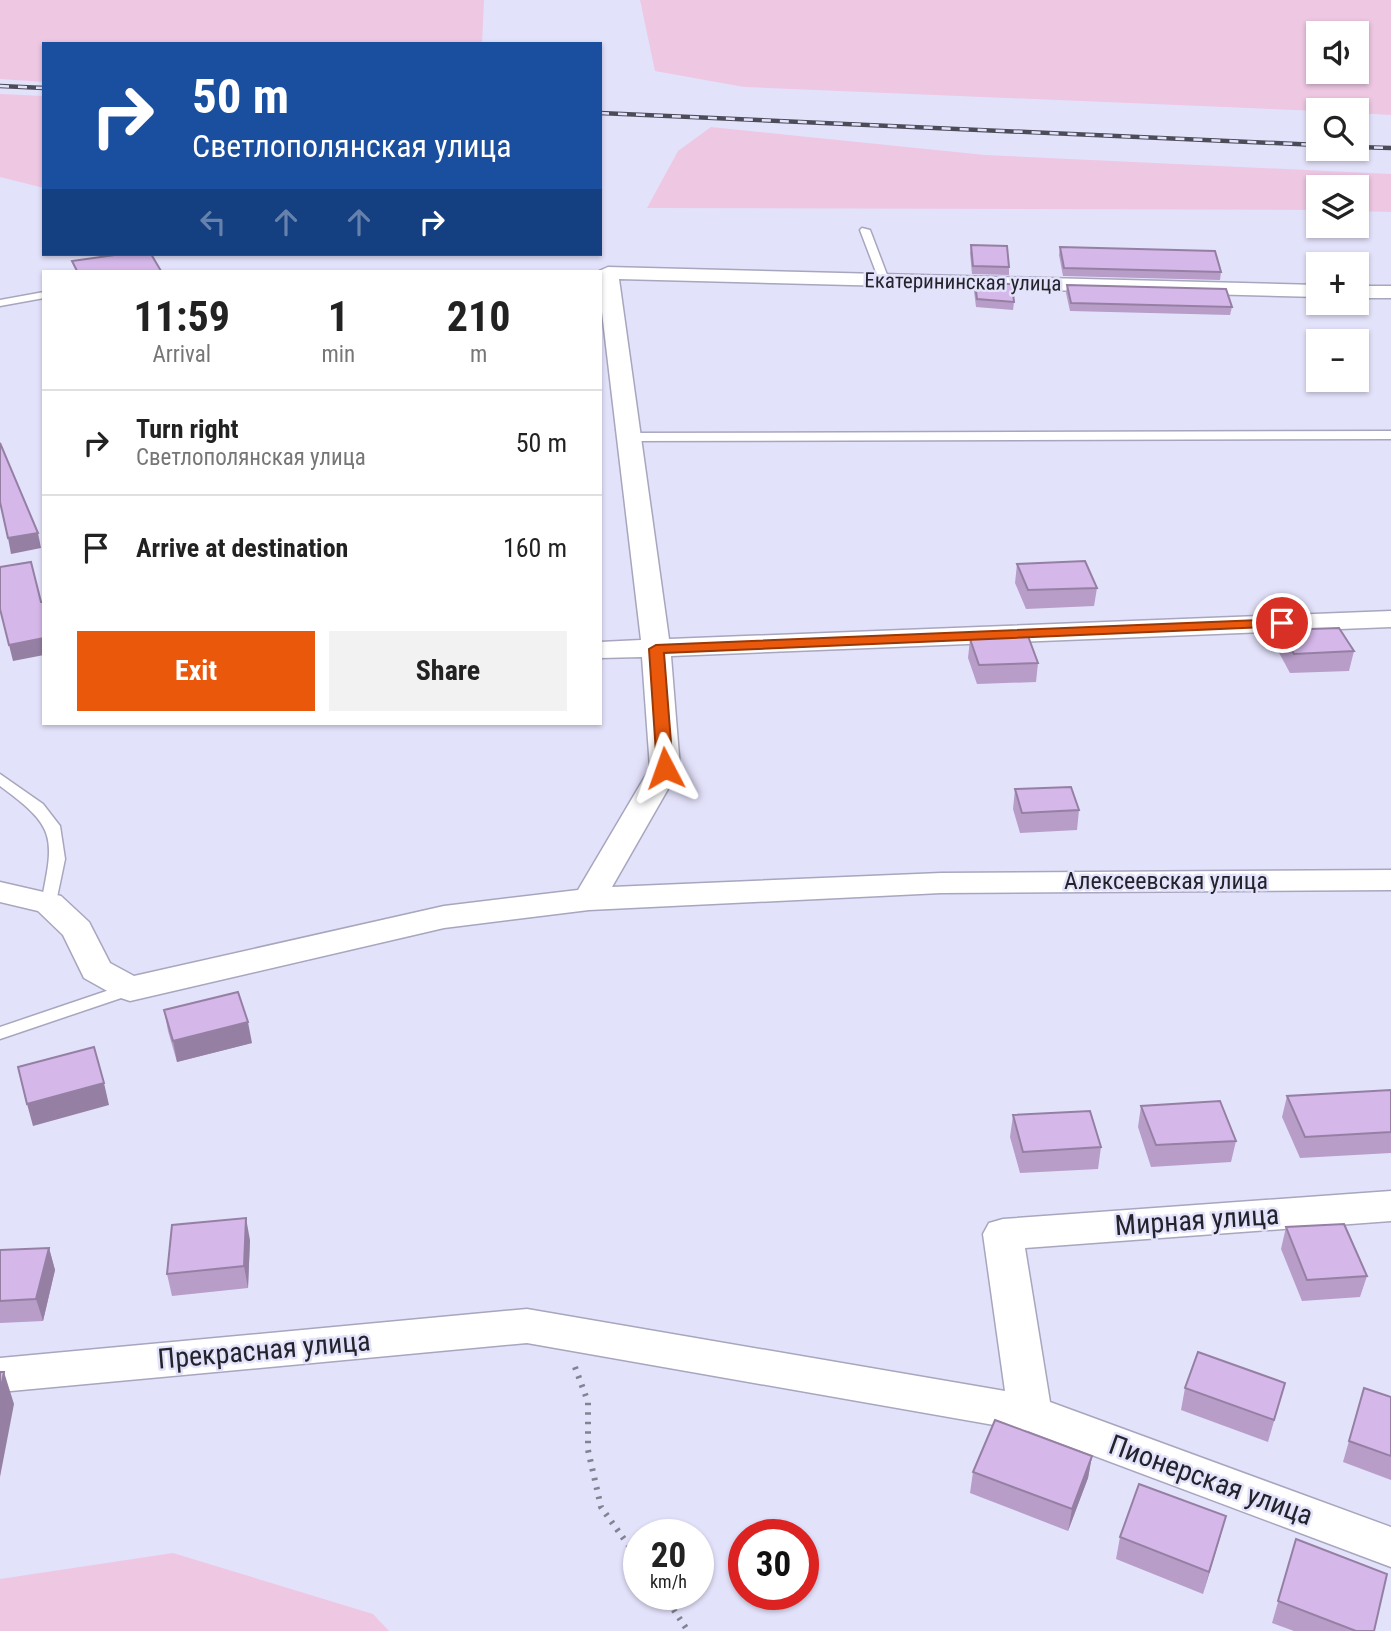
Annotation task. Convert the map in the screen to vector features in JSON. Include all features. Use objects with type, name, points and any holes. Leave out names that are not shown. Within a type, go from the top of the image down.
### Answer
[{"type":"street","name":"Екатерининская улица","points":[[627,437],[608,273],[1306,290]]},
{"type":"street","points":[[1369,292],[1391,292]]},
{"type":"street","points":[[589,899],[665,768],[656,649],[627,437]]},
{"type":"street","points":[[602,650],[1391,619]]},
{"type":"street","name":"Алексеевская улица","points":[[130,989],[444,917],[589,899],[941,883],[1391,880]]},
{"type":"street","points":[[0,891],[49,903],[77,930],[96,970],[130,989]]},
{"type":"street","name":"Мирная улица","points":[[1030,1413],[1003,1234],[1391,1206]]},
{"type":"street","name":"Прекрасная улица","points":[[0,1375],[527,1326],[1030,1413]]},
{"type":"street","name":"Пионерская улица","points":[[1030,1413],[1391,1546]]},
{"type":"lane","points":[[865,230],[884,280]]},
{"type":"lane","points":[[0,303],[42,295]]},
{"type":"lane","points":[[627,437],[1391,435]]},
{"type":"lane","points":[[0,779],[49,818],[57,846],[56,869],[49,903]]},
{"type":"lane","points":[[0,1032],[130,989]]},
{"type":"path","points":[[572,1363],[579,1373],[588,1402],[588,1450],[601,1507],[623,1538]]},
{"type":"path","points":[[674,1610],[688,1631]]},
{"type":"shaded area","points":[[0,0],[484,0],[482,42],[42,42],[42,82],[0,79]]},
{"type":"shaded area","points":[[640,0],[1391,0],[1391,115],[1369,114],[1369,98],[1306,98],[1306,110],[744,87],[655,71]]},
{"type":"shaded area","points":[[0,94],[42,96],[42,188],[0,177]]},
{"type":"shaded area","points":[[711,127],[985,155],[1391,174],[1391,212],[1369,211],[1369,175],[1306,175],[1306,210],[647,208],[678,151]]},
{"type":"shaded area","points":[[173,1553],[373,1614],[389,1631],[0,1631],[0,1579]]},
{"type":"building","points":[[971,245],[1007,246],[1009,267],[973,266]]},
{"type":"building","points":[[1060,247],[1215,251],[1221,272],[1064,268]]},
{"type":"building","points":[[108,256],[152,256],[160,270],[76,270],[72,261]]},
{"type":"building","points":[[975,283],[1012,284],[1014,302],[977,299]]},
{"type":"building","points":[[1067,285],[1226,289],[1232,307],[1071,303]]},
{"type":"building","points":[[0,443],[38,533],[8,538],[0,502]]},
{"type":"building","points":[[1085,561],[1097,588],[1028,590],[1017,564]]},
{"type":"building","points":[[31,562],[42,602],[42,638],[9,645],[0,609],[0,567]]},
{"type":"building","points":[[1339,628],[1354,651],[1294,654],[1281,630]]},
{"type":"building","points":[[1028,636],[1038,663],[979,665],[970,639]]},
{"type":"building","points":[[1071,787],[1079,810],[1022,813],[1015,789]]},
{"type":"building","points":[[238,992],[248,1022],[173,1041],[164,1010]]},
{"type":"building","points":[[94,1047],[104,1083],[27,1104],[18,1067]]},
{"type":"building","points":[[1391,1090],[1391,1132],[1305,1137],[1287,1096]]},
{"type":"building","points":[[1220,1101],[1236,1141],[1156,1145],[1141,1106]]},
{"type":"building","points":[[1090,1111],[1101,1147],[1023,1152],[1013,1115]]},
{"type":"building","points":[[246,1218],[244,1266],[167,1274],[172,1225]]},
{"type":"building","points":[[1344,1224],[1367,1276],[1307,1280],[1286,1227]]},
{"type":"building","points":[[49,1248],[36,1299],[0,1301],[0,1250]]},
{"type":"building","points":[[1198,1352],[1285,1383],[1274,1420],[1185,1388]]},
{"type":"building","points":[[0,1372],[4,1372],[0,1393]]},
{"type":"building","points":[[1364,1388],[1391,1397],[1391,1456],[1349,1441]]},
{"type":"building","points":[[995,1420],[1092,1456],[1072,1509],[973,1472]]},
{"type":"building","points":[[1139,1484],[1226,1516],[1209,1572],[1120,1537]]},
{"type":"building","points":[[1296,1539],[1387,1574],[1374,1631],[1356,1631],[1278,1601]]},
{"type":"railway","points":[[0,86],[42,88]]},
{"type":"railway","points":[[602,113],[1306,144]]},
{"type":"railway","points":[[1369,147],[1391,148]]},
{"type":"route","points":[[665,768],[656,649],[1282,623]]}]
